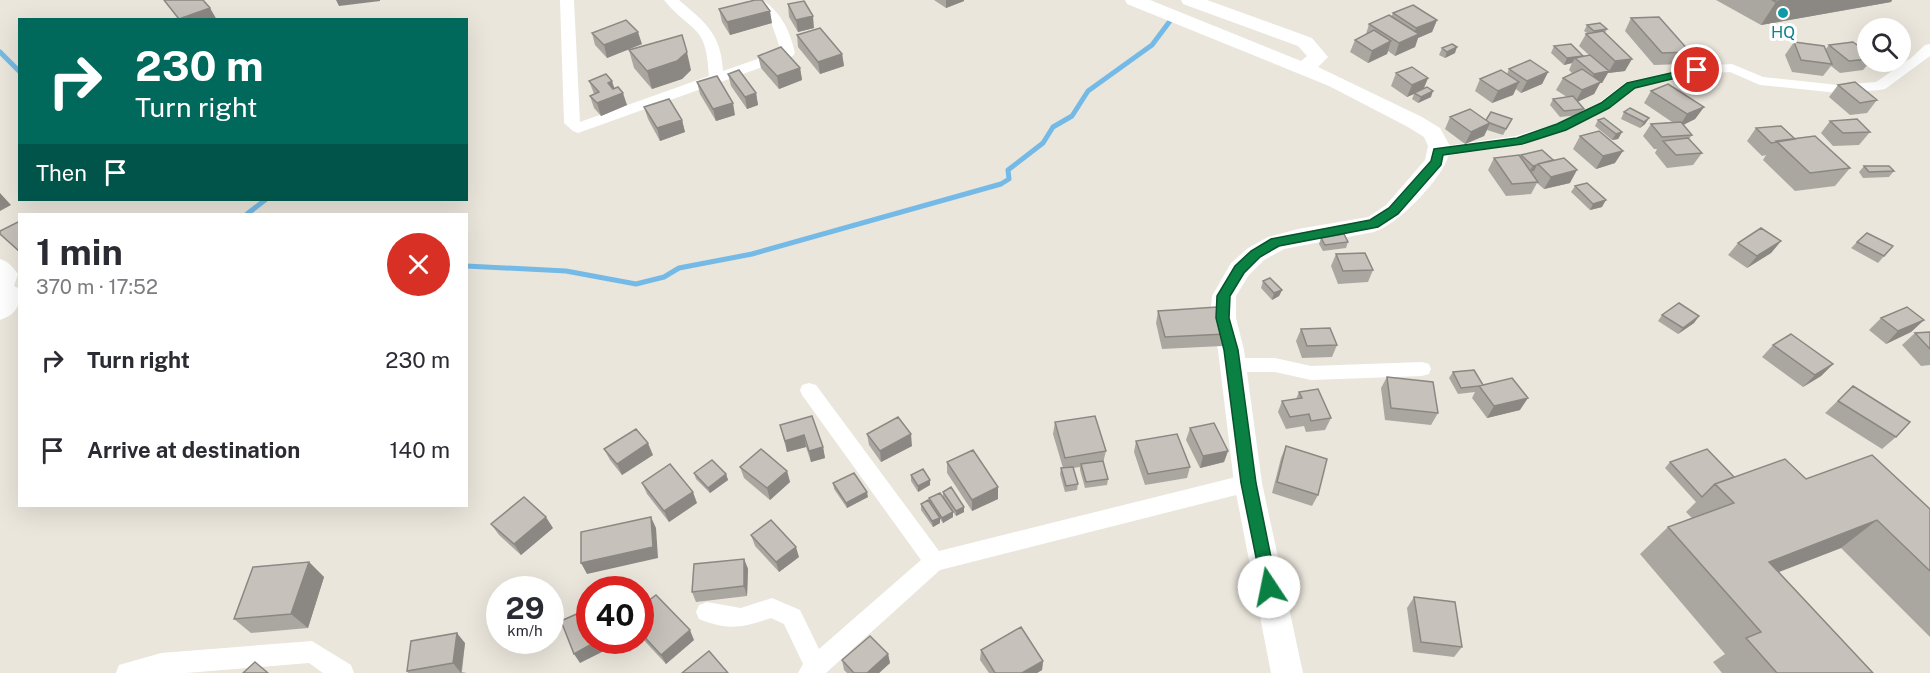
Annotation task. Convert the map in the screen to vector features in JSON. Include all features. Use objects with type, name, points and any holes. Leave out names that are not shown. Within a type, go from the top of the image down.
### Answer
[{"type":"street","points":[[567,0],[571,123],[578,128],[788,53],[784,33],[774,13],[755,0]]},
{"type":"street","points":[[671,0],[709,34],[715,50],[716,78]]},
{"type":"street","points":[[1134,0],[1308,57]]},
{"type":"street","points":[[1190,0],[1308,57],[1416,122],[1437,140],[1439,146],[1436,162],[1394,211],[1374,224],[1276,243],[1256,254],[1240,269],[1224,296],[1223,318],[1233,365],[1248,483],[1287,673]]},
{"type":"street","points":[[1438,152],[1529,138],[1562,127],[1605,105],[1631,85],[1697,70],[1732,68],[1760,81],[1838,89],[1880,86],[1916,61],[1930,48]]},
{"type":"street","points":[[0,264],[9,274],[12,293],[10,306],[0,314]]},
{"type":"street","points":[[1233,365],[1275,365],[1311,374],[1422,369]]},
{"type":"street","points":[[809,390],[934,562]]},
{"type":"street","points":[[707,612],[741,618],[772,608],[792,617],[813,670],[934,562],[1248,483]]},
{"type":"street","points":[[127,673],[161,664],[312,652],[342,672]]},
{"type":"building","points":[[164,0],[203,0],[210,8],[182,18],[178,18]]},
{"type":"building","points":[[762,0],[770,11],[727,22],[719,9]]},
{"type":"building","points":[[804,1],[813,16],[796,20],[788,4]]},
{"type":"building","points":[[1413,5],[1437,20],[1416,28],[1393,13]]},
{"type":"building","points":[[1389,15],[1419,34],[1399,43],[1369,24]]},
{"type":"building","points":[[1659,17],[1690,52],[1662,53],[1631,18]]},
{"type":"building","points":[[626,20],[638,32],[604,45],[592,33]]},
{"type":"building","points":[[1600,23],[1607,29],[1594,31],[1587,25]]},
{"type":"building","points":[[820,28],[842,54],[818,62],[797,35]]},
{"type":"building","points":[[1374,30],[1391,41],[1372,51],[1355,40]]},
{"type":"building","points":[[1603,31],[1632,59],[1615,61],[1586,34]]},
{"type":"building","points":[[682,35],[687,52],[677,61],[647,71],[629,50]]},
{"type":"building","points":[[1794,42],[1824,46],[1832,64],[1801,60]]},
{"type":"building","points":[[1853,42],[1857,45],[1857,60],[1849,61],[1829,45]]},
{"type":"building","points":[[1452,44],[1457,47],[1447,52],[1442,48]]},
{"type":"building","points":[[1571,44],[1583,56],[1567,58],[1554,46]]},
{"type":"building","points":[[781,47],[800,68],[777,76],[758,56]]},
{"type":"building","points":[[1590,55],[1609,71],[1594,74],[1575,58]]},
{"type":"building","points":[[1530,60],[1548,72],[1527,81],[1509,69]]},
{"type":"building","points":[[1412,67],[1428,78],[1412,85],[1396,73]]},
{"type":"building","points":[[1582,69],[1601,82],[1582,90],[1563,78]]},
{"type":"building","points":[[739,70],[756,93],[745,97],[728,74]]},
{"type":"building","points":[[1501,70],[1519,82],[1498,91],[1480,79]]},
{"type":"building","points":[[606,74],[612,81],[608,83],[613,89],[618,87],[623,93],[597,103],[590,96],[599,92],[589,81]]},
{"type":"building","points":[[717,76],[733,103],[713,109],[697,82]]},
{"type":"building","points":[[1855,82],[1877,100],[1860,103],[1838,85]]},
{"type":"building","points":[[1668,84],[1704,107],[1687,114],[1651,91]]},
{"type":"building","points":[[1427,87],[1433,91],[1421,97],[1414,93]]},
{"type":"building","points":[[1573,96],[1584,109],[1564,111],[1553,99]]},
{"type":"building","points":[[669,99],[682,120],[657,128],[644,107]]},
{"type":"building","points":[[1630,108],[1649,118],[1644,122],[1624,112]]},
{"type":"building","points":[[1470,109],[1490,123],[1471,132],[1450,117]]},
{"type":"building","points":[[1491,112],[1512,119],[1506,129],[1486,120]]},
{"type":"building","points":[[1604,118],[1622,132],[1616,134],[1598,120]]},
{"type":"building","points":[[1857,119],[1870,132],[1843,133],[1830,121]]},
{"type":"building","points":[[1681,122],[1692,135],[1662,137],[1651,124]]},
{"type":"building","points":[[1781,126],[1795,139],[1771,143],[1756,128]]},
{"type":"building","points":[[1599,131],[1623,151],[1603,156],[1580,136]]},
{"type":"building","points":[[1815,136],[1850,168],[1810,173],[1776,141]]},
{"type":"building","points":[[1688,138],[1702,153],[1676,155],[1663,141]]},
{"type":"building","points":[[1542,150],[1553,160],[1533,166],[1521,155]]},
{"type":"building","points":[[1519,155],[1538,182],[1512,184],[1494,158]]},
{"type":"building","points":[[1564,158],[1577,170],[1551,177],[1538,164]]},
{"type":"building","points":[[1864,166],[1889,166],[1894,171],[1869,172]]},
{"type":"building","points":[[1587,183],[1606,200],[1593,204],[1575,186]]},
{"type":"building","points":[[18,222],[18,250],[0,234],[0,231]]},
{"type":"building","points":[[1761,228],[1781,241],[1757,256],[1738,243]]},
{"type":"building","points":[[1867,233],[1893,246],[1884,256],[1857,242]]},
{"type":"building","points":[[1344,234],[1348,242],[1325,245],[1321,238]]},
{"type":"building","points":[[1365,253],[1373,270],[1343,271],[1336,254]]},
{"type":"building","points":[[1270,278],[1282,290],[1274,293],[1263,281]]},
{"type":"building","points":[[1679,303],[1699,316],[1683,328],[1662,315]]},
{"type":"building","points":[[1217,307],[1225,334],[1165,337],[1158,311]]},
{"type":"building","points":[[1907,307],[1924,320],[1898,331],[1881,318]]},
{"type":"building","points":[[1330,328],[1337,345],[1307,346],[1301,329]]},
{"type":"building","points":[[1930,332],[1930,349],[1915,333]]},
{"type":"building","points":[[1791,334],[1833,364],[1815,375],[1773,345]]},
{"type":"building","points":[[1474,370],[1483,385],[1461,388],[1453,372]]},
{"type":"building","points":[[1387,377],[1433,382],[1438,413],[1391,408]]},
{"type":"building","points":[[1512,378],[1528,398],[1494,406],[1479,386]]},
{"type":"building","points":[[1853,386],[1910,422],[1896,437],[1838,401]]},
{"type":"building","points":[[1318,389],[1331,418],[1311,421],[1309,414],[1290,417],[1282,401],[1302,398],[1299,392]]},
{"type":"building","points":[[812,416],[823,447],[809,451],[804,435],[785,441],[780,425]]},
{"type":"building","points":[[1095,416],[1106,451],[1065,458],[1055,422]]},
{"type":"building","points":[[898,417],[911,434],[880,451],[867,434]]},
{"type":"building","points":[[1214,423],[1228,451],[1203,456],[1190,428]]},
{"type":"building","points":[[636,429],[648,443],[617,464],[604,449]]},
{"type":"building","points":[[1177,434],[1190,467],[1148,474],[1136,441]]},
{"type":"building","points":[[1286,446],[1327,459],[1318,495],[1277,482]]},
{"type":"building","points":[[761,449],[787,471],[767,488],[740,467]]},
{"type":"building","points":[[1707,449],[1734,477],[1715,484],[1702,497],[1670,462]]},
{"type":"building","points":[[973,450],[998,487],[972,500],[947,462]]},
{"type":"building","points":[[1872,455],[1930,509],[1930,571],[1877,520],[1769,562],[1873,673],[1777,673],[1746,638],[1761,632],[1668,527],[1734,503],[1715,484],[1785,459],[1806,479]]},
{"type":"building","points":[[712,460],[726,474],[708,488],[694,473]]},
{"type":"building","points":[[1103,461],[1108,479],[1086,482],[1081,464]]},
{"type":"building","points":[[670,464],[693,492],[664,511],[642,483]]},
{"type":"building","points":[[1073,467],[1078,484],[1066,486],[1061,468]]},
{"type":"building","points":[[923,469],[930,480],[918,486],[911,475]]},
{"type":"building","points":[[854,473],[867,492],[846,503],[833,483]]},
{"type":"building","points":[[951,487],[964,507],[956,511],[943,492]]},
{"type":"building","points":[[940,493],[953,512],[942,518],[929,498]]},
{"type":"building","points":[[524,497],[546,517],[514,544],[491,524]]},
{"type":"building","points":[[928,500],[940,518],[932,521],[921,504]]},
{"type":"building","points":[[651,517],[653,547],[581,563],[581,532]]},
{"type":"building","points":[[771,520],[796,547],[776,562],[751,535]]},
{"type":"building","points":[[744,559],[744,586],[692,592],[694,564]]},
{"type":"building","points":[[309,562],[291,614],[234,619],[253,567]]},
{"type":"building","points":[[656,595],[690,630],[661,655],[654,647],[654,596]]},
{"type":"building","points":[[1414,597],[1455,602],[1462,647],[1421,642]]},
{"type":"building","points":[[576,614],[576,653],[574,654],[564,629],[564,620]]},
{"type":"building","points":[[1021,627],[1043,661],[1022,673],[995,673],[981,650]]},
{"type":"building","points":[[457,633],[453,663],[407,671],[411,641]]},
{"type":"building","points":[[870,636],[888,654],[867,673],[854,673],[842,660]]},
{"type":"building","points":[[709,651],[728,673],[682,673]]},
{"type":"building","points":[[255,662],[268,673],[243,673]]},
{"type":"waterway","points":[[468,266],[566,271],[636,284],[664,277],[679,268],[752,254],[1001,184],[1009,179],[1008,170],[1043,143],[1053,127],[1072,116],[1088,91],[1152,45],[1170,21]]},
{"type":"waterway","points":[[0,52],[18,70]]},
{"type":"waterway","points":[[248,213],[264,201]]},
{"type":"place","name":"HQ","points":[[1783,13]]},
{"type":"route","points":[[1269,587],[1248,483],[1231,350],[1223,318],[1224,296],[1240,269],[1256,254],[1276,243],[1374,224],[1394,211],[1436,162],[1438,152],[1518,141],[1562,127],[1605,105],[1631,85],[1697,70]]}]
